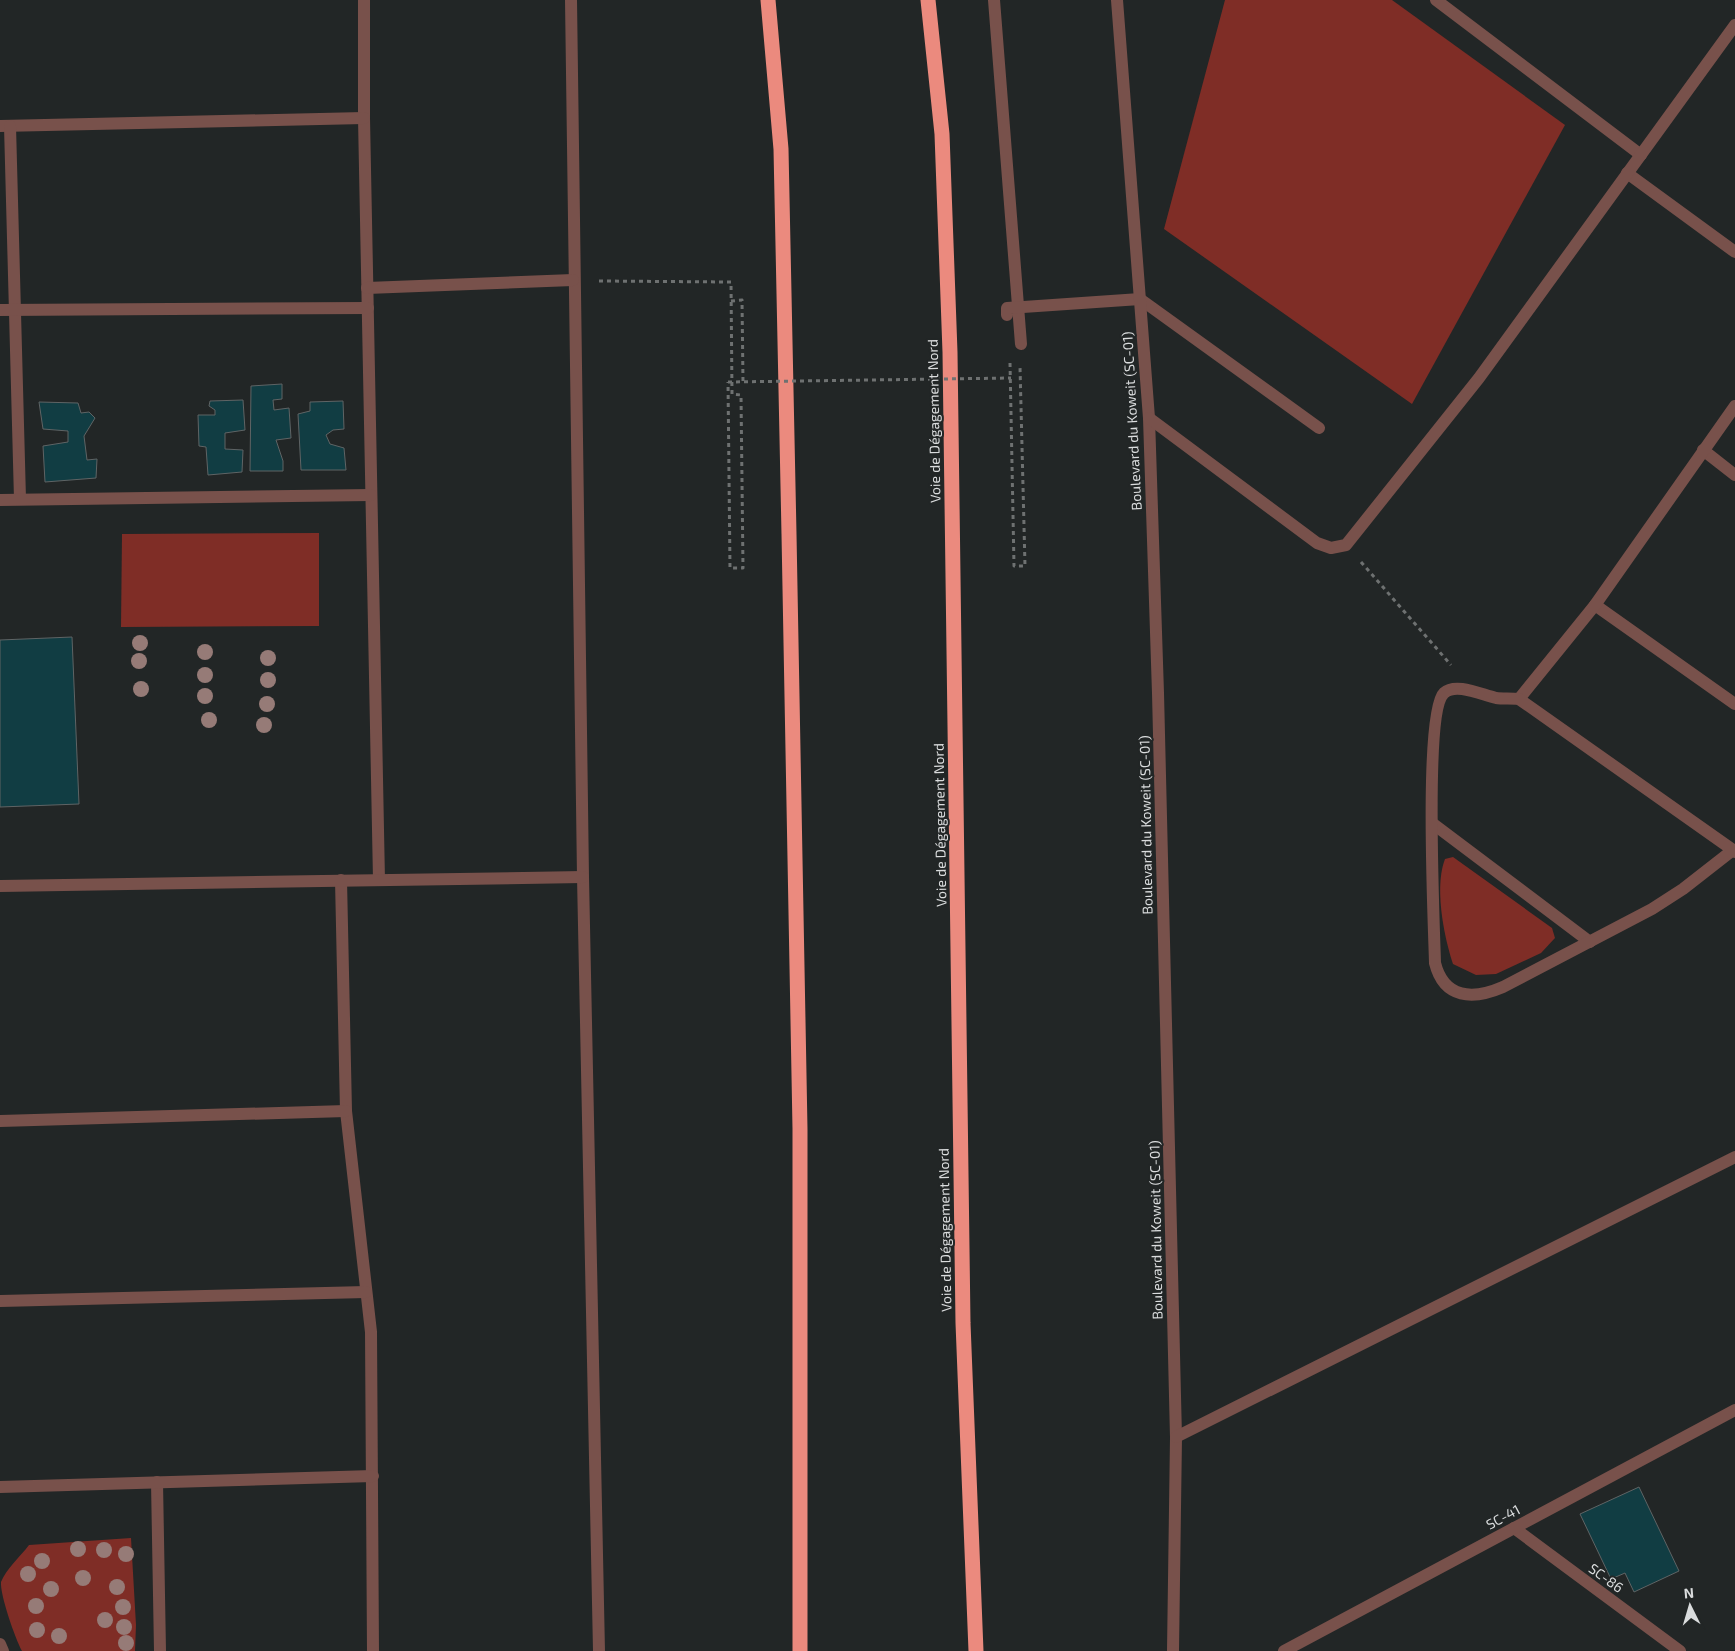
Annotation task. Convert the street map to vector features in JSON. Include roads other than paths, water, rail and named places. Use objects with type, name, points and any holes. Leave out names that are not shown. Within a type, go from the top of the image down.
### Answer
[{"type":"highway","points":[[768,0],[781,149],[789,524],[800,1129],[800,1651]]},
{"type":"highway","name":"Voie de Dégagement Nord","points":[[928,0],[942,134],[950,352],[962,1323],[976,1651]]},
{"type":"street","points":[[364,0],[364,118],[379,880]]},
{"type":"street","points":[[571,0],[573,280],[583,877],[599,1651]]},
{"type":"street","points":[[994,0],[1013,311],[1021,344]]},
{"type":"street","name":"Boulevard du Koweit (SC-01)","points":[[1117,0],[1149,418],[1158,693],[1176,1437],[1173,1651]]},
{"type":"street","points":[[1436,0],[1451,5],[1641,154]]},
{"type":"street","points":[[1149,418],[1317,543],[1331,548],[1346,545],[1479,378],[1735,25]]},
{"type":"street","points":[[20,499],[15,310],[5,126],[364,118]]},
{"type":"street","points":[[1627,173],[1735,252]]},
{"type":"street","points":[[367,288],[573,280]]},
{"type":"street","points":[[1013,311],[1140,299],[1318,428]]},
{"type":"street","points":[[0,310],[368,308]]},
{"type":"street","points":[[1519,698],[1595,605],[1735,406]]},
{"type":"street","points":[[1703,450],[1735,475]]},
{"type":"street","points":[[0,500],[371,496]]},
{"type":"street","points":[[1595,605],[1735,704]]},
{"type":"street","points":[[1456,689],[1498,698],[1519,698],[1734,851],[1683,889],[1652,909],[1488,994],[1467,995],[1454,990],[1442,980],[1435,963],[1432,823],[1434,741],[1438,702],[1445,692],[1456,689]]},
{"type":"street","points":[[1432,823],[1590,942]]},
{"type":"street","points":[[0,886],[583,877]]},
{"type":"street","points":[[341,880],[346,1111],[370,1332],[373,1476],[373,1651]]},
{"type":"street","points":[[0,1121],[346,1111]]},
{"type":"street","points":[[1176,1437],[1735,1157]]},
{"type":"street","points":[[0,1301],[366,1292]]},
{"type":"street","name":"SC-41","points":[[1284,1651],[1735,1410]]},
{"type":"street","points":[[0,1487],[373,1476]]},
{"type":"street","points":[[157,1482],[160,1651]]},
{"type":"street","name":"SC-86","points":[[1514,1528],[1680,1651]]},
{"type":"street","points":[[0,1644],[3,1651]]}]
